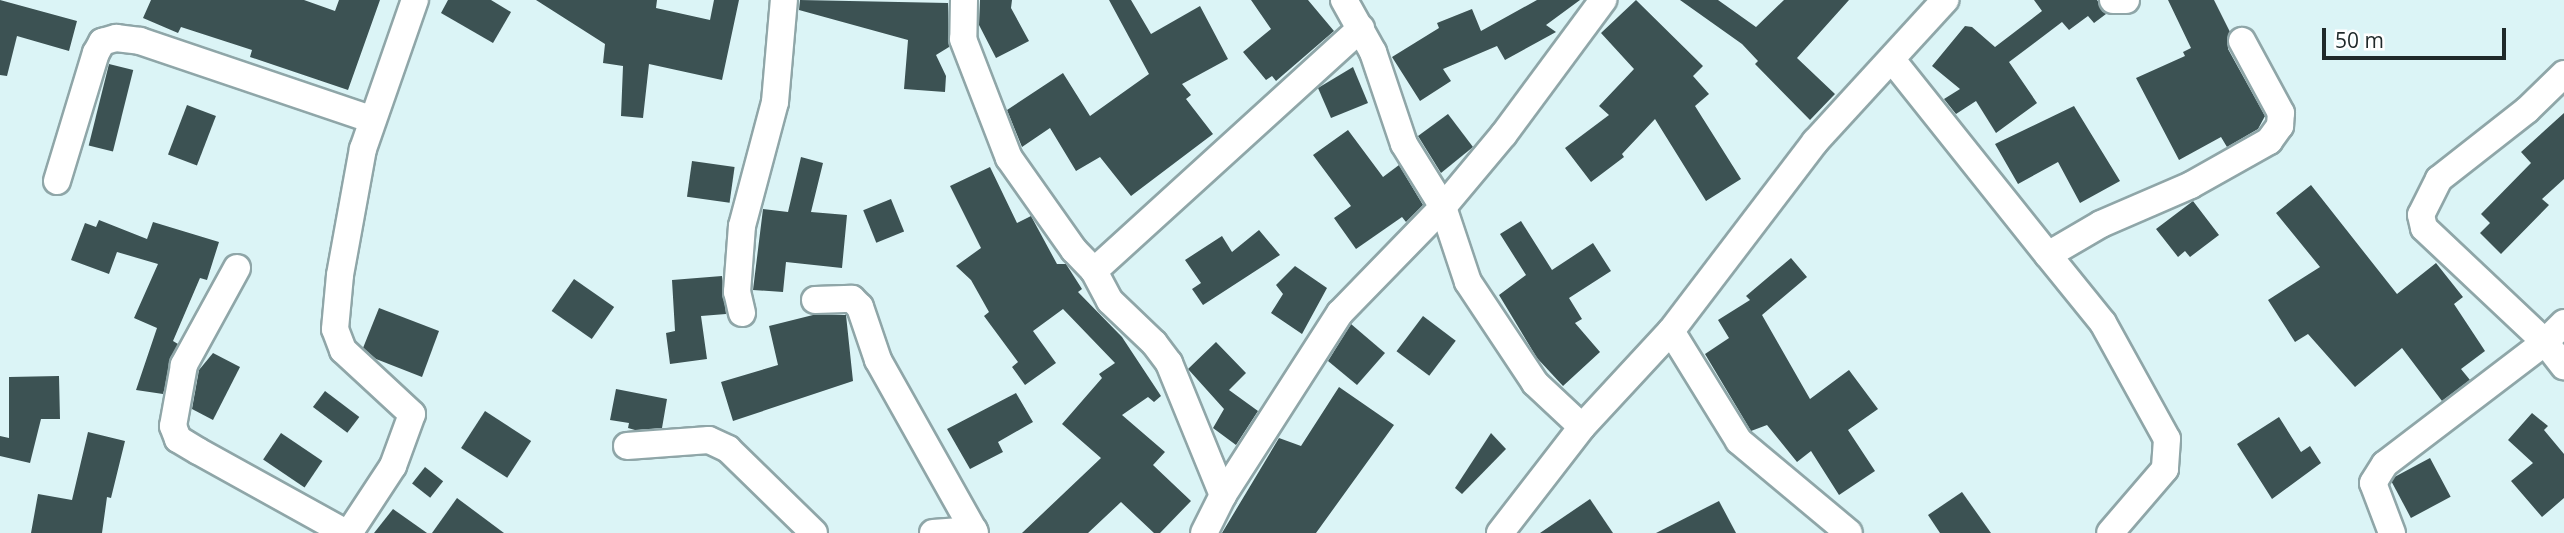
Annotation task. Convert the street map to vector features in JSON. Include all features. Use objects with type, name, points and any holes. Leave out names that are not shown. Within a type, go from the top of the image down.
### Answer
[{"type":"street","points":[[237,268],[184,365],[173,426],[178,439],[348,533],[393,466],[412,414],[343,350],[335,329],[340,275],[371,119],[415,0]]},
{"type":"street","points":[[742,313],[737,292],[742,226],[775,102],[784,0]]},
{"type":"street","points":[[964,0],[963,39],[1009,158],[1074,250],[1094,271],[1110,301],[1169,363],[1223,495]]},
{"type":"street","points":[[1344,0],[1361,28],[1405,144],[1443,207],[1468,282],[1489,320],[1535,383],[1582,427]]},
{"type":"street","points":[[1204,533],[1223,495],[1340,313],[1443,207],[1504,134],[1603,0]]},
{"type":"street","points":[[1500,533],[1582,427],[1671,331],[1815,142],[1893,61],[1945,0]]},
{"type":"street","points":[[2113,0],[2126,0]]},
{"type":"street","points":[[1094,271],[1361,28]]},
{"type":"street","points":[[57,181],[96,53],[102,42],[116,38],[140,41],[371,119]]},
{"type":"street","points":[[2048,255],[2101,223],[2191,185],[2269,141],[2280,125],[2281,113],[2242,41]]},
{"type":"street","points":[[1893,61],[2103,323],[2167,439],[2165,469],[2110,533]]},
{"type":"street","points":[[2564,74],[2527,110],[2439,178],[2421,215],[2424,228],[2545,342],[2564,366]]},
{"type":"street","points":[[815,300],[852,299],[860,307],[878,360],[974,532],[933,533]]},
{"type":"street","points":[[2392,533],[2373,483],[2385,464],[2545,342],[2564,323]]},
{"type":"street","points":[[1671,331],[1739,441],[1849,533]]},
{"type":"street","points":[[627,446],[709,440],[728,449],[814,533]]},
{"type":"building","points":[[0,0],[77,21],[69,51],[17,36],[7,76],[0,75]]},
{"type":"building","points":[[151,0],[304,0],[335,11],[339,0],[380,0],[348,90],[250,57],[252,50],[181,27],[178,33],[143,18]]},
{"type":"building","points":[[448,0],[491,0],[511,12],[493,43],[441,13]]},
{"type":"building","points":[[536,0],[657,0],[656,8],[710,20],[714,0],[739,0],[722,80],[649,64],[643,118],[621,116],[623,66],[603,63],[605,44]]},
{"type":"building","points":[[800,0],[948,3],[949,47],[936,55],[946,76],[945,92],[904,89],[908,40],[799,10]]},
{"type":"building","points":[[980,0],[1012,0],[1011,8],[1029,41],[996,58],[979,25]]},
{"type":"building","points":[[1109,0],[1131,0],[1151,34],[1200,6],[1228,59],[1182,84],[1191,95],[1186,99],[1213,134],[1131,196],[1100,157],[1076,171],[1050,128],[1022,147],[1007,110],[1063,73],[1090,116],[1149,74]]},
{"type":"building","points":[[1251,0],[1308,0],[1334,31],[1276,81],[1272,76],[1266,80],[1243,52],[1271,29]]},
{"type":"building","points":[[1537,0],[1580,0],[1546,25],[1556,32],[1505,60],[1497,46],[1443,69],[1451,81],[1420,101],[1392,57],[1439,28],[1437,23],[1472,9],[1481,31]]},
{"type":"building","points":[[1636,0],[1703,66],[1693,76],[1709,94],[1695,106],[1741,179],[1706,201],[1655,119],[1622,154],[1624,157],[1591,182],[1565,148],[1609,115],[1599,106],[1634,69],[1601,33]]},
{"type":"building","points":[[1680,0],[1718,0],[1756,27],[1784,0],[1849,0],[1797,58],[1835,94],[1810,120],[1755,64],[1758,61],[1742,44]]},
{"type":"building","points":[[2034,0],[2097,0],[2106,14],[2094,23],[2088,16],[2069,30],[2062,22],[2009,62],[2037,103],[1996,133],[1976,101],[1956,114],[1944,99],[1960,89],[1932,66],[1965,26],[1972,27],[1995,47],[2042,11]]},
{"type":"building","points":[[2168,0],[2214,0],[2230,32],[2228,49],[2265,116],[2258,129],[2227,147],[2221,137],[2179,160],[2136,78],[2185,56],[2183,52],[2191,48]]},
{"type":"building","points":[[109,64],[133,70],[113,152],[89,146]]},
{"type":"building","points":[[1353,67],[1368,103],[1331,118],[1318,88]]},
{"type":"building","points":[[187,105],[216,116],[197,166],[168,154]]},
{"type":"building","points":[[2074,106],[2120,181],[2080,203],[2058,162],[2018,184],[1995,144]]},
{"type":"building","points":[[2564,113],[2564,179],[2542,199],[2549,205],[2501,254],[2480,233],[2490,223],[2481,214],[2531,163],[2521,152]]},
{"type":"building","points":[[1448,114],[1473,147],[1441,173],[1418,136]]},
{"type":"building","points":[[1348,130],[1383,177],[1399,165],[1423,205],[1406,222],[1402,217],[1356,249],[1334,218],[1351,206],[1313,155]]},
{"type":"building","points":[[801,157],[823,163],[811,212],[847,215],[842,268],[786,262],[783,292],[753,290],[763,209],[788,212]]},
{"type":"building","points":[[692,161],[735,167],[730,203],[687,197]]},
{"type":"building","points":[[990,167],[1017,223],[1031,216],[1057,264],[1066,264],[1082,289],[1078,292],[1122,337],[1161,396],[1154,402],[1148,397],[1122,415],[1165,452],[1153,465],[1191,501],[1160,533],[1154,533],[1121,502],[1088,533],[1022,533],[1101,458],[1062,424],[1102,378],[1099,374],[1115,363],[1063,309],[1033,331],[1056,363],[1025,385],[1012,367],[1018,362],[984,316],[989,312],[971,280],[956,266],[981,248],[950,186]]},
{"type":"building","points":[[2311,185],[2397,294],[2436,263],[2463,297],[2454,304],[2485,351],[2461,369],[2470,380],[2442,401],[2402,348],[2355,387],[2308,334],[2295,342],[2268,300],[2320,267],[2276,213]]},
{"type":"building","points":[[891,199],[904,231],[876,243],[863,210]]},
{"type":"building","points":[[2193,201],[2219,235],[2190,257],[2185,251],[2178,257],[2156,229]]},
{"type":"building","points":[[99,220],[147,239],[153,222],[219,242],[207,280],[200,278],[173,341],[178,344],[163,394],[136,390],[157,328],[134,318],[158,264],[117,252],[109,274],[71,260],[85,223],[96,227]]},
{"type":"building","points":[[1521,221],[1552,270],[1593,243],[1611,271],[1569,298],[1582,319],[1575,323],[1600,352],[1563,386],[1537,358],[1499,295],[1526,275],[1500,234]]},
{"type":"building","points":[[1259,230],[1280,255],[1203,305],[1192,289],[1201,283],[1185,260],[1222,236],[1232,252]]},
{"type":"building","points":[[1791,258],[1807,277],[1762,315],[1810,399],[1849,370],[1878,409],[1848,430],[1875,471],[1839,495],[1811,451],[1797,462],[1767,425],[1751,431],[1705,354],[1729,338],[1718,320],[1750,300],[1746,296]]},
{"type":"building","points":[[1295,266],[1327,288],[1302,334],[1271,313],[1283,294],[1276,285]]},
{"type":"building","points":[[722,276],[726,314],[701,316],[707,359],[670,364],[666,333],[675,331],[672,280]]},
{"type":"building","points":[[574,279],[614,307],[592,339],[552,311]]},
{"type":"building","points":[[379,308],[439,331],[422,377],[376,359],[363,348]]},
{"type":"building","points":[[813,315],[846,315],[853,381],[733,421],[721,382],[778,365],[769,326]]},
{"type":"building","points":[[1423,316],[1456,341],[1429,376],[1397,351]]},
{"type":"building","points":[[1351,324],[1385,353],[1357,385],[1328,361]]},
{"type":"building","points":[[1216,342],[1246,373],[1229,390],[1258,411],[1236,445],[1213,428],[1224,409],[1188,369]]},
{"type":"building","points":[[213,353],[240,367],[213,420],[192,409],[199,370]]},
{"type":"building","points":[[59,376],[60,419],[41,419],[30,463],[0,456],[0,436],[9,438],[9,377]]},
{"type":"building","points":[[1339,387],[1394,425],[1316,533],[1222,533],[1279,438],[1301,446]]},
{"type":"building","points":[[616,389],[667,399],[662,428],[635,430],[628,428],[629,423],[610,420]]},
{"type":"building","points":[[325,391],[359,417],[347,433],[313,407]]},
{"type":"building","points":[[1016,393],[1033,422],[998,442],[1003,452],[970,469],[947,429]]},
{"type":"building","points":[[485,411],[531,441],[507,478],[461,448]]},
{"type":"building","points":[[2532,413],[2548,426],[2544,430],[2564,454],[2564,498],[2542,517],[2511,481],[2533,463],[2508,440]]},
{"type":"building","points":[[2279,417],[2301,452],[2310,446],[2321,463],[2272,499],[2237,444]]},
{"type":"building","points":[[88,432],[125,441],[111,498],[107,497],[102,533],[31,533],[38,494],[72,500]]},
{"type":"building","points":[[281,433],[322,461],[305,487],[263,460]]},
{"type":"building","points":[[1491,433],[1506,449],[1462,494],[1455,488]]},
{"type":"building","points":[[2430,458],[2451,497],[2411,518],[2390,479]]},
{"type":"building","points":[[425,467],[443,481],[430,498],[412,484]]},
{"type":"building","points":[[1962,492],[1991,533],[1940,533],[1928,515]]},
{"type":"building","points":[[457,498],[504,533],[432,533]]},
{"type":"building","points":[[1590,499],[1613,533],[1540,533]]},
{"type":"building","points":[[1719,501],[1736,533],[1656,533]]},
{"type":"building","points":[[393,509],[427,533],[374,533]]}]
